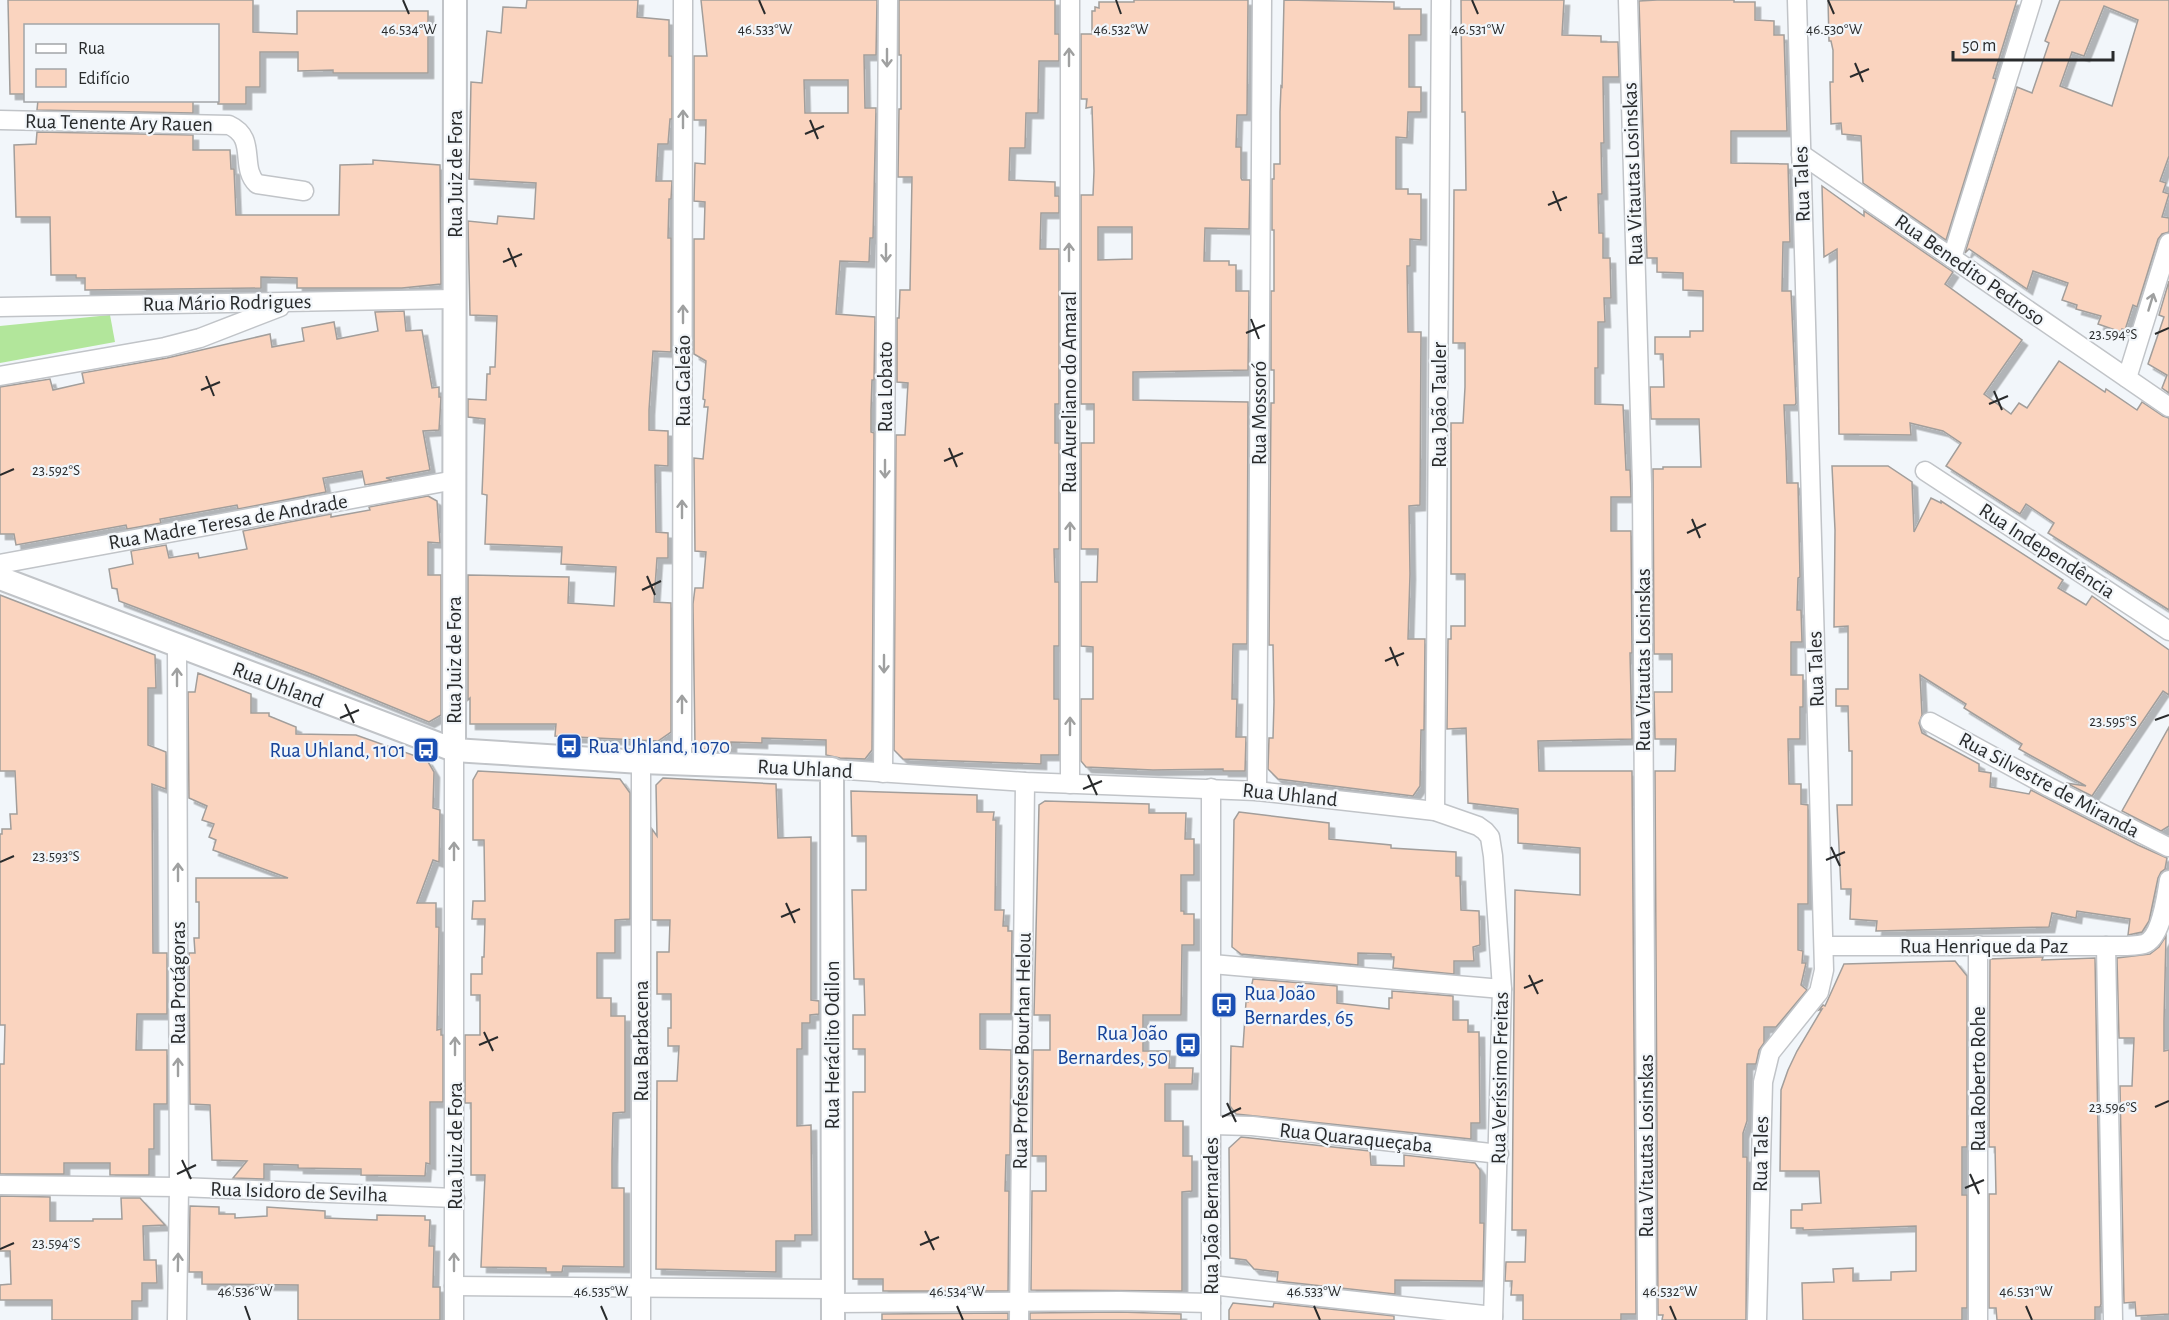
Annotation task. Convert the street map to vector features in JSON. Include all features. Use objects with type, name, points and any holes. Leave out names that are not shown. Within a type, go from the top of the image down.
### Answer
[{"type":"street","name":"Rua Juiz de Fora","points":[[454,1320],[455,0]]},
{"type":"street","name":"Rua Galeão","points":[[682,763],[683,0]]},
{"type":"street","name":"Rua Lobato","points":[[883,773],[888,0]]},
{"type":"street","name":"Rua Aureliano do Amaral","points":[[1070,0],[1070,784]]},
{"type":"street","name":"Rua Mossoró","points":[[1257,791],[1262,0]]},
{"type":"street","name":"Rua João Tauler","points":[[1436,811],[1441,0]]},
{"type":"street","name":"Rua Vitautas Losinskas","points":[[1628,0],[1641,484],[1647,1320]]},
{"type":"street","name":"Rua Tales","points":[[1757,1320],[1763,1082],[1770,1053],[1819,992],[1824,970],[1797,0]]},
{"type":"street","points":[[1952,258],[2032,0]]},
{"type":"street","name":"Rua Tenente Ary Rauen","points":[[0,120],[229,125],[243,135],[250,174],[257,184],[304,191]]},
{"type":"street","name":"Rua Benedito Pedroso","points":[[1801,154],[2169,407]]},
{"type":"street","points":[[2127,378],[2169,243]]},
{"type":"street","name":"Rua Mário Rodrigues","points":[[0,307],[455,299]]},
{"type":"street","points":[[0,376],[174,345],[200,338],[292,302]]},
{"type":"street","name":"Rua Independência","points":[[1925,471],[2169,631]]},
{"type":"street","name":"Rua Madre Teresa de Andrade","points":[[0,564],[455,480]]},
{"type":"street","name":"Rua Uhland","points":[[0,578],[177,647],[454,750],[1025,782],[1257,791],[1436,811],[1478,826],[1490,837]]},
{"type":"street","name":"Rua Protágoras","points":[[177,647],[179,1187],[177,1320]]},
{"type":"street","name":"Rua Silvestre de Miranda","points":[[1930,722],[2049,787],[2169,847]]},
{"type":"street","name":"Rua Barbacena","points":[[641,762],[641,1320]]},
{"type":"street","name":"Rua Heráclito Odilon","points":[[832,770],[833,1304]]},
{"type":"street","name":"Rua Professor Bourhan Helou","points":[[1019,1311],[1025,782]]},
{"type":"street","name":"Rua João Bernardes","points":[[1211,788],[1211,1303]]},
{"type":"street","name":"Rua Veríssimo Freitas","points":[[1490,837],[1502,989],[1493,1318]]},
{"type":"street","name":"Rua Henrique da Paz","points":[[1824,946],[2144,944],[2158,929],[2169,880]]},
{"type":"street","name":"Rua Roberto Rohe","points":[[1978,945],[1978,1320]]},
{"type":"street","points":[[2106,946],[2113,1320]]},
{"type":"street","points":[[1212,964],[1502,989]]},
{"type":"street","name":"Rua Quaraqueçaba","points":[[1212,1125],[1252,1126],[1499,1154]]},
{"type":"street","name":"Rua Isidoro de Sevilha","points":[[0,1185],[179,1187],[455,1198]]},
{"type":"street","points":[[454,1286],[641,1287],[833,1304],[1019,1311],[1120,1301],[1211,1303],[1493,1318]]},
{"type":"green space","points":[[110,315],[115,342],[0,363],[0,326]]},
{"type":"building","points":[[8,0],[253,0],[253,32],[297,34],[297,11],[428,11],[428,73],[298,71],[298,52],[260,52],[260,87],[246,87],[246,104],[218,104],[219,24],[24,24],[24,94],[10,94]]},
{"type":"building","points":[[527,0],[638,0],[637,17],[669,20],[669,56],[672,56],[672,119],[670,119],[668,144],[658,144],[656,181],[672,181],[668,238],[671,238],[671,352],[653,351],[649,410],[649,430],[668,431],[668,466],[655,465],[656,532],[668,533],[668,558],[657,558],[654,602],[671,603],[671,732],[658,741],[555,736],[556,724],[470,724],[468,575],[569,577],[568,603],[614,606],[616,567],[561,564],[562,547],[485,544],[487,495],[482,494],[485,419],[468,417],[468,399],[486,400],[487,374],[490,374],[490,367],[495,367],[497,316],[470,315],[468,221],[497,224],[498,216],[534,219],[536,183],[469,179],[471,82],[482,83],[487,31],[501,33],[503,7],[526,8]]},
{"type":"building","points":[[701,0],[877,0],[876,55],[864,55],[865,108],[876,108],[873,238],[870,238],[869,262],[840,261],[836,314],[875,317],[871,410],[871,432],[874,433],[872,750],[865,759],[826,755],[826,740],[762,738],[762,743],[731,742],[731,750],[703,749],[695,745],[693,604],[695,588],[703,588],[706,552],[695,551],[694,458],[703,459],[708,407],[704,407],[705,400],[703,399],[706,361],[694,354],[694,239],[704,239],[705,202],[694,201],[695,163],[705,164],[706,120],[694,120],[694,56],[707,56]],"holes":[[[804,80],[848,80],[848,113],[805,113]]]},
{"type":"building","points":[[899,0],[1055,0],[1055,34],[1059,34],[1059,61],[1039,61],[1038,113],[1026,113],[1025,148],[1010,148],[1009,180],[1055,182],[1055,196],[1059,196],[1059,213],[1041,213],[1040,249],[1059,249],[1059,404],[1055,404],[1055,443],[1059,443],[1059,549],[1054,549],[1055,582],[1059,582],[1059,646],[1054,646],[1054,699],[1059,699],[1059,755],[1041,755],[1041,764],[903,759],[894,750],[896,435],[905,435],[908,383],[897,382],[897,318],[899,318],[900,290],[910,290],[912,177],[898,177],[899,109],[901,109]]},
{"type":"building","points":[[1134,0],[1248,0],[1247,115],[1237,115],[1236,147],[1241,147],[1241,178],[1250,180],[1249,229],[1205,228],[1204,261],[1229,261],[1229,265],[1236,265],[1236,291],[1249,291],[1248,370],[1133,372],[1133,400],[1248,402],[1247,644],[1233,644],[1232,699],[1237,699],[1236,737],[1246,737],[1245,771],[1086,767],[1081,761],[1081,699],[1093,699],[1093,647],[1081,646],[1081,582],[1097,582],[1098,549],[1081,549],[1081,443],[1094,443],[1094,404],[1081,404],[1081,195],[1093,195],[1094,171],[1092,107],[1086,108],[1087,99],[1081,99],[1081,34],[1092,34],[1092,11],[1095,11],[1095,7],[1099,8],[1099,2],[1134,2]],"holes":[[[1098,227],[1132,227],[1132,259],[1098,260]]]},
{"type":"building","points":[[1284,0],[1394,2],[1394,9],[1421,9],[1421,35],[1409,35],[1409,87],[1421,87],[1421,112],[1408,112],[1407,138],[1396,137],[1396,189],[1408,189],[1408,194],[1421,194],[1421,240],[1410,239],[1410,266],[1407,266],[1408,332],[1421,332],[1420,505],[1409,506],[1408,639],[1425,639],[1424,730],[1421,730],[1420,786],[1413,796],[1278,779],[1268,769],[1269,738],[1273,738],[1274,702],[1273,645],[1269,645],[1271,403],[1274,403],[1274,370],[1271,370],[1271,291],[1274,291],[1272,179],[1274,179],[1274,164],[1280,164]]},
{"type":"building","points":[[1461,0],[1564,0],[1562,35],[1601,36],[1601,42],[1618,42],[1619,77],[1603,77],[1604,143],[1601,143],[1602,194],[1598,194],[1599,233],[1603,233],[1603,258],[1610,258],[1611,298],[1604,298],[1605,322],[1598,322],[1595,404],[1623,405],[1626,470],[1630,470],[1631,497],[1611,497],[1611,531],[1631,531],[1632,739],[1538,741],[1539,771],[1632,771],[1636,1314],[1621,1314],[1621,1320],[1523,1320],[1523,1295],[1511,1295],[1512,1281],[1505,1281],[1506,1262],[1525,1262],[1526,1230],[1512,1230],[1515,890],[1580,895],[1580,848],[1518,843],[1518,809],[1468,803],[1466,728],[1447,729],[1448,639],[1451,639],[1451,626],[1465,626],[1465,574],[1451,574],[1451,423],[1463,423],[1465,387],[1465,343],[1453,343],[1454,190],[1466,190],[1465,112],[1462,112]]},
{"type":"building","points":[[1828,0],[2017,0],[1993,78],[1996,79],[1946,240],[1863,183],[1861,136],[1842,134],[1841,123],[1831,124],[1830,82],[1833,82],[1833,50],[1831,41],[1829,41]]},
{"type":"building","points":[[2060,0],[2169,0],[2169,156],[2160,181],[2166,183],[2163,192],[2169,194],[2162,217],[2169,218],[2169,232],[2162,234],[2158,239],[2137,307],[2133,305],[2125,330],[2122,329],[2121,332],[2098,324],[2101,316],[2076,309],[2077,305],[2062,300],[2068,283],[2033,271],[2027,289],[1969,249],[1965,253],[2017,87],[2032,93],[2049,43],[2045,41]],"holes":[[[2104,6],[2138,20],[2112,106],[2060,86],[2072,52],[2084,56]]]},
{"type":"building","points":[[1639,1],[1755,2],[1755,20],[1774,21],[1774,35],[1784,35],[1787,131],[1731,131],[1731,163],[1788,164],[1790,242],[1783,242],[1782,291],[1791,291],[1796,403],[1795,405],[1784,405],[1787,483],[1798,483],[1800,577],[1798,578],[1797,610],[1801,610],[1802,642],[1791,642],[1791,675],[1803,675],[1800,739],[1788,739],[1789,784],[1801,784],[1801,804],[1808,805],[1808,904],[1798,904],[1798,950],[1803,951],[1802,963],[1806,963],[1801,985],[1807,990],[1776,1027],[1764,1027],[1764,1043],[1759,1050],[1756,1064],[1747,1064],[1747,1121],[1743,1133],[1743,1157],[1747,1157],[1746,1320],[1662,1320],[1663,1315],[1658,1315],[1655,771],[1675,771],[1676,739],[1655,739],[1654,692],[1672,692],[1672,654],[1654,654],[1653,469],[1701,467],[1699,419],[1651,419],[1650,387],[1664,387],[1663,354],[1655,354],[1655,337],[1690,337],[1690,331],[1703,331],[1703,291],[1683,290],[1683,273],[1657,272],[1657,258],[1647,258]]},
{"type":"building","points":[[38,102],[193,102],[193,113],[37,110]]},
{"type":"building","points":[[37,132],[193,135],[193,150],[230,150],[231,169],[234,169],[236,215],[339,215],[340,165],[373,164],[373,160],[440,165],[441,284],[402,288],[297,288],[297,278],[261,277],[261,288],[85,290],[85,278],[76,278],[76,275],[51,275],[50,217],[16,217],[14,145],[36,144]]},
{"type":"building","points":[[1822,186],[1864,216],[1864,211],[1953,272],[1945,284],[2022,340],[1984,394],[2011,414],[2019,403],[2027,408],[2059,361],[2137,410],[2142,402],[2169,418],[2169,610],[2048,533],[2054,523],[2026,504],[2020,514],[1946,466],[1961,443],[1943,431],[1910,423],[1911,435],[1839,434],[1837,249],[1824,257]]},
{"type":"building","points":[[2169,281],[2169,393],[2162,388],[2167,375],[2148,364],[2164,317],[2159,315]]},
{"type":"building","points":[[404,311],[406,331],[422,330],[432,388],[439,387],[439,397],[441,397],[439,430],[423,431],[430,470],[386,478],[392,480],[365,485],[362,471],[323,478],[326,492],[238,509],[237,505],[160,519],[161,523],[127,529],[126,525],[16,545],[14,534],[0,534],[0,387],[50,379],[53,390],[84,383],[82,373],[167,358],[270,334],[272,347],[304,341],[302,328],[334,322],[337,339],[378,331],[375,312]]},
{"type":"building","points":[[1832,466],[1888,466],[1912,482],[1914,532],[1931,498],[1941,503],[1941,501],[2063,580],[2058,588],[2086,605],[2092,596],[2169,650],[2169,695],[2163,691],[2092,796],[2066,783],[2086,786],[2019,749],[2022,744],[1964,708],[1966,704],[1920,675],[1922,715],[1919,723],[1922,733],[1979,764],[1979,771],[1991,773],[1990,787],[2029,794],[2031,790],[2167,858],[2165,869],[2158,878],[2149,921],[2142,932],[2128,935],[2130,919],[2077,911],[2076,918],[2052,913],[2049,927],[1876,931],[1877,921],[1850,919],[1851,889],[1841,889],[1837,805],[1852,805],[1852,751],[1849,751],[1848,706],[1836,706],[1836,689],[1848,689],[1848,626],[1834,627],[1835,530]]},
{"type":"building","points":[[428,496],[437,501],[440,543],[428,542],[428,575],[441,575],[441,715],[429,722],[314,675],[119,601],[117,589],[112,588],[109,569],[133,564],[131,551],[166,545],[169,558],[198,553],[199,558],[247,549],[243,531],[331,514],[331,517],[370,510],[369,507]]},
{"type":"building","points":[[0,595],[155,655],[156,688],[148,688],[148,745],[166,752],[166,789],[152,784],[153,953],[167,953],[167,1014],[137,1014],[136,1050],[167,1050],[167,1104],[154,1104],[154,1149],[149,1149],[149,1175],[110,1175],[110,1163],[64,1163],[64,1174],[0,1174],[0,1064],[4,1064],[5,1025],[0,1025],[0,834],[2,834],[2,829],[11,829],[10,814],[17,814],[15,771],[0,771]]},
{"type":"building","points":[[198,673],[251,694],[251,713],[269,713],[269,716],[296,727],[296,734],[356,735],[427,760],[434,772],[433,808],[440,810],[439,862],[433,860],[417,903],[436,903],[436,927],[439,927],[437,1030],[441,1029],[441,1035],[443,1035],[443,1102],[430,1102],[430,1164],[426,1163],[425,1176],[361,1175],[361,1169],[298,1168],[298,1165],[264,1164],[264,1179],[233,1178],[247,1161],[212,1160],[210,1105],[190,1104],[189,953],[195,953],[194,938],[199,938],[196,878],[288,878],[213,850],[216,840],[209,837],[214,824],[202,820],[207,806],[189,798],[188,692],[195,692]]},
{"type":"building","points":[[2169,727],[2169,826],[2161,831],[2122,811]]},
{"type":"building","points":[[478,771],[620,779],[630,793],[630,919],[615,920],[615,953],[597,953],[597,998],[611,998],[611,1016],[625,1016],[625,1112],[613,1113],[612,1160],[612,1188],[624,1188],[624,1267],[563,1266],[562,1272],[546,1272],[546,1268],[481,1267],[485,1175],[471,1175],[471,1103],[465,1103],[465,1035],[480,1035],[480,995],[471,995],[471,974],[482,974],[482,957],[484,957],[485,919],[472,919],[473,901],[485,901],[484,840],[473,840],[473,780]]},
{"type":"building","points":[[663,778],[776,784],[778,838],[811,837],[811,1000],[819,1001],[819,1014],[810,1015],[810,1023],[802,1023],[802,1049],[797,1049],[797,1126],[811,1125],[812,1235],[795,1235],[795,1241],[776,1241],[776,1272],[656,1269],[657,1081],[677,1081],[679,1046],[668,1046],[668,1028],[671,1028],[671,994],[657,994],[657,952],[669,952],[670,920],[652,920],[652,829],[657,836],[656,785]]},
{"type":"building","points":[[851,791],[977,795],[977,812],[994,812],[993,820],[996,820],[995,910],[1004,910],[1003,926],[1008,926],[1008,931],[1012,931],[1011,1014],[980,1014],[980,1049],[1011,1050],[1010,1155],[1006,1155],[1005,1191],[1009,1191],[1008,1291],[883,1291],[883,1279],[853,1279],[853,1092],[865,1092],[865,1049],[853,1049],[853,1015],[865,1015],[864,979],[854,979],[852,890],[866,890],[866,836],[852,836]]},
{"type":"building","points":[[1045,801],[1149,804],[1149,813],[1186,813],[1185,839],[1194,839],[1194,875],[1181,875],[1181,911],[1184,911],[1184,914],[1194,914],[1194,945],[1182,945],[1181,1015],[1143,1015],[1143,1051],[1170,1051],[1169,1068],[1193,1068],[1192,1084],[1165,1084],[1165,1121],[1183,1121],[1183,1156],[1192,1156],[1192,1191],[1182,1192],[1182,1291],[1031,1290],[1032,1191],[1046,1191],[1046,1156],[1032,1156],[1033,1050],[1050,1050],[1050,1015],[1034,1015],[1039,805]]},
{"type":"building","points":[[1239,812],[1329,823],[1329,839],[1391,845],[1391,848],[1456,852],[1456,876],[1460,876],[1461,910],[1479,911],[1480,945],[1473,947],[1474,961],[1454,961],[1454,974],[1393,968],[1394,957],[1391,957],[1391,954],[1358,953],[1358,965],[1241,954],[1232,947],[1234,820]]},
{"type":"building","points":[[2166,936],[2164,1051],[2169,1050],[2169,1314],[2136,1316],[2135,1302],[2124,1303],[2120,1086],[2132,1086],[2134,1038],[2119,1038],[2117,958],[2150,954],[2159,947]]},
{"type":"building","points":[[2043,957],[2042,960],[2095,958],[2101,1304],[2100,1307],[2095,1307],[2095,1320],[1997,1320],[1996,1308],[1989,1308],[1989,1194],[1996,1194],[1995,1147],[1989,1147],[1990,959]]},
{"type":"building","points":[[1955,961],[1967,976],[1967,1147],[1962,1147],[1962,1195],[1967,1195],[1967,1308],[1962,1308],[1962,1320],[1803,1320],[1802,1283],[1834,1282],[1833,1269],[1853,1268],[1853,1281],[1891,1280],[1891,1272],[1916,1271],[1916,1226],[1803,1230],[1803,1228],[1791,1228],[1791,1210],[1802,1210],[1802,1204],[1821,1203],[1819,1171],[1780,1171],[1781,1090],[1788,1070],[1822,1009],[1819,1010],[1823,1005],[1825,1006],[1844,964]]},
{"type":"building","points":[[1253,979],[1337,986],[1337,1003],[1389,1009],[1389,998],[1392,998],[1392,991],[1453,996],[1453,1020],[1468,1020],[1468,1032],[1479,1032],[1480,1123],[1471,1123],[1471,1139],[1236,1114],[1230,1106],[1231,1046],[1243,1047],[1246,1002],[1248,1002]]},
{"type":"building","points":[[1241,1137],[1370,1151],[1371,1165],[1404,1166],[1404,1155],[1475,1163],[1480,1170],[1480,1223],[1484,1223],[1483,1281],[1395,1280],[1395,1294],[1277,1281],[1278,1272],[1254,1269],[1246,1260],[1230,1258],[1229,1148]]},
{"type":"building","points":[[0,1196],[50,1197],[50,1221],[122,1219],[121,1198],[140,1198],[165,1225],[143,1226],[144,1260],[156,1260],[157,1283],[142,1283],[142,1301],[132,1301],[132,1320],[52,1320],[52,1300],[0,1300],[0,1285],[11,1284],[10,1251],[0,1251]]},
{"type":"building","points":[[190,1206],[219,1207],[219,1214],[235,1214],[235,1218],[267,1216],[267,1207],[325,1211],[325,1218],[377,1220],[377,1215],[425,1216],[425,1220],[430,1220],[429,1246],[434,1246],[433,1287],[440,1287],[440,1320],[298,1320],[298,1285],[202,1284],[202,1272],[189,1272]]},
{"type":"building","points":[[1233,1303],[1273,1307],[1274,1303],[1394,1316],[1394,1320],[1229,1320],[1229,1310]]},
{"type":"building","points":[[1008,1313],[1008,1320],[882,1320],[882,1314]]},
{"type":"building","points":[[1030,1313],[1181,1314],[1181,1320],[1030,1320]]},
{"type":"place","name":"Rua Uhland, 1070","points":[[569,746]]},
{"type":"place","name":"Rua Uhland, 1101","points":[[426,750]]},
{"type":"place","name":"Rua João Bernardes, 65","points":[[1224,1005]]},
{"type":"place","name":"Rua João Bernardes, 50","points":[[1188,1045]]}]
